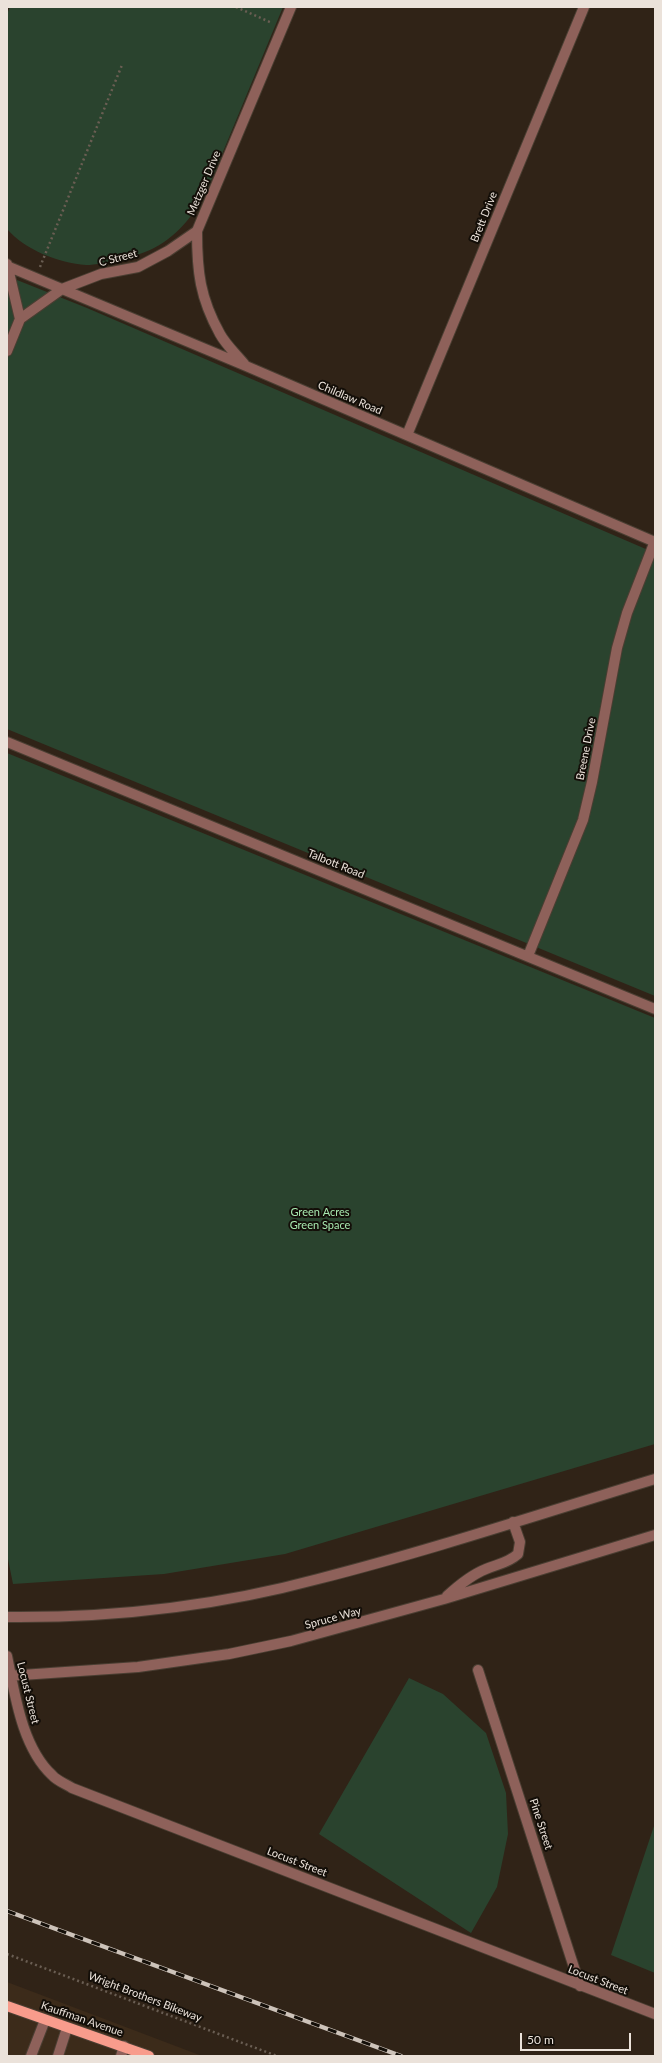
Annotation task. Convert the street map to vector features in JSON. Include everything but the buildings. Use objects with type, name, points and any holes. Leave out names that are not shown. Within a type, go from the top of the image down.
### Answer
[{"type":"main road","name":"Kauffman Avenue","points":[[7,2006],[67,2028],[122,2051],[149,2056]]},
{"type":"street","name":"Metzger Drive","points":[[246,366],[221,335],[203,297],[197,264],[197,231],[291,7]]},
{"type":"street","name":"Brett Drive","points":[[407,436],[584,7]]},
{"type":"street","name":"C Street","points":[[20,319],[62,289],[101,274],[138,267],[168,251],[197,231]]},
{"type":"street","name":"Childlaw Road","points":[[7,266],[246,366],[655,542]]},
{"type":"street","points":[[7,266],[20,319],[7,351]]},
{"type":"street","name":"Breene Drive","points":[[528,956],[583,820],[592,782],[617,648],[627,612],[655,542]]},
{"type":"street","name":"Talbott Road","points":[[7,742],[655,1009]]},
{"type":"street","points":[[7,1617],[106,1614],[229,1598],[318,1580],[655,1479]]},
{"type":"street","points":[[444,1598],[468,1579],[486,1569],[510,1561],[518,1554],[520,1542],[513,1522]]},
{"type":"street","name":"Spruce Way","points":[[9,1676],[131,1668],[229,1654],[332,1631],[655,1535]]},
{"type":"street","name":"Locust Street","points":[[7,1656],[9,1676],[22,1724],[32,1748],[52,1776],[72,1788],[655,2014]]},
{"type":"street","name":"Pine Street","points":[[478,1670],[580,1986]]},
{"type":"street","points":[[31,2056],[45,2020]]},
{"type":"street","points":[[58,2056],[67,2028]]},
{"type":"path","points":[[236,7],[282,28]]},
{"type":"path","points":[[36,278],[122,65]]},
{"type":"path","name":"Wright Brothers Bikeway","points":[[7,1954],[277,2056]]},
{"type":"shaded area","points":[[7,1982],[202,2056],[7,2056]]},
{"type":"green space","points":[[10,7],[283,7],[208,188],[198,206],[186,222],[163,243],[148,251],[131,257],[111,262],[86,265],[76,264],[43,254],[23,243],[7,229],[7,14]]},
{"type":"green space","points":[[7,276],[87,308],[655,553],[655,996],[7,729]]},
{"type":"green space","name":"Green Acres Green Space","points":[[7,753],[655,1018],[655,1444],[285,1554],[164,1574],[13,1584],[7,1554]]},
{"type":"green space","points":[[409,1678],[443,1694],[486,1733],[506,1793],[508,1834],[497,1887],[471,1933],[319,1834]]},
{"type":"green space","points":[[655,1823],[655,1973],[611,1955]]},
{"type":"railway","points":[[7,1911],[401,2056]]}]
